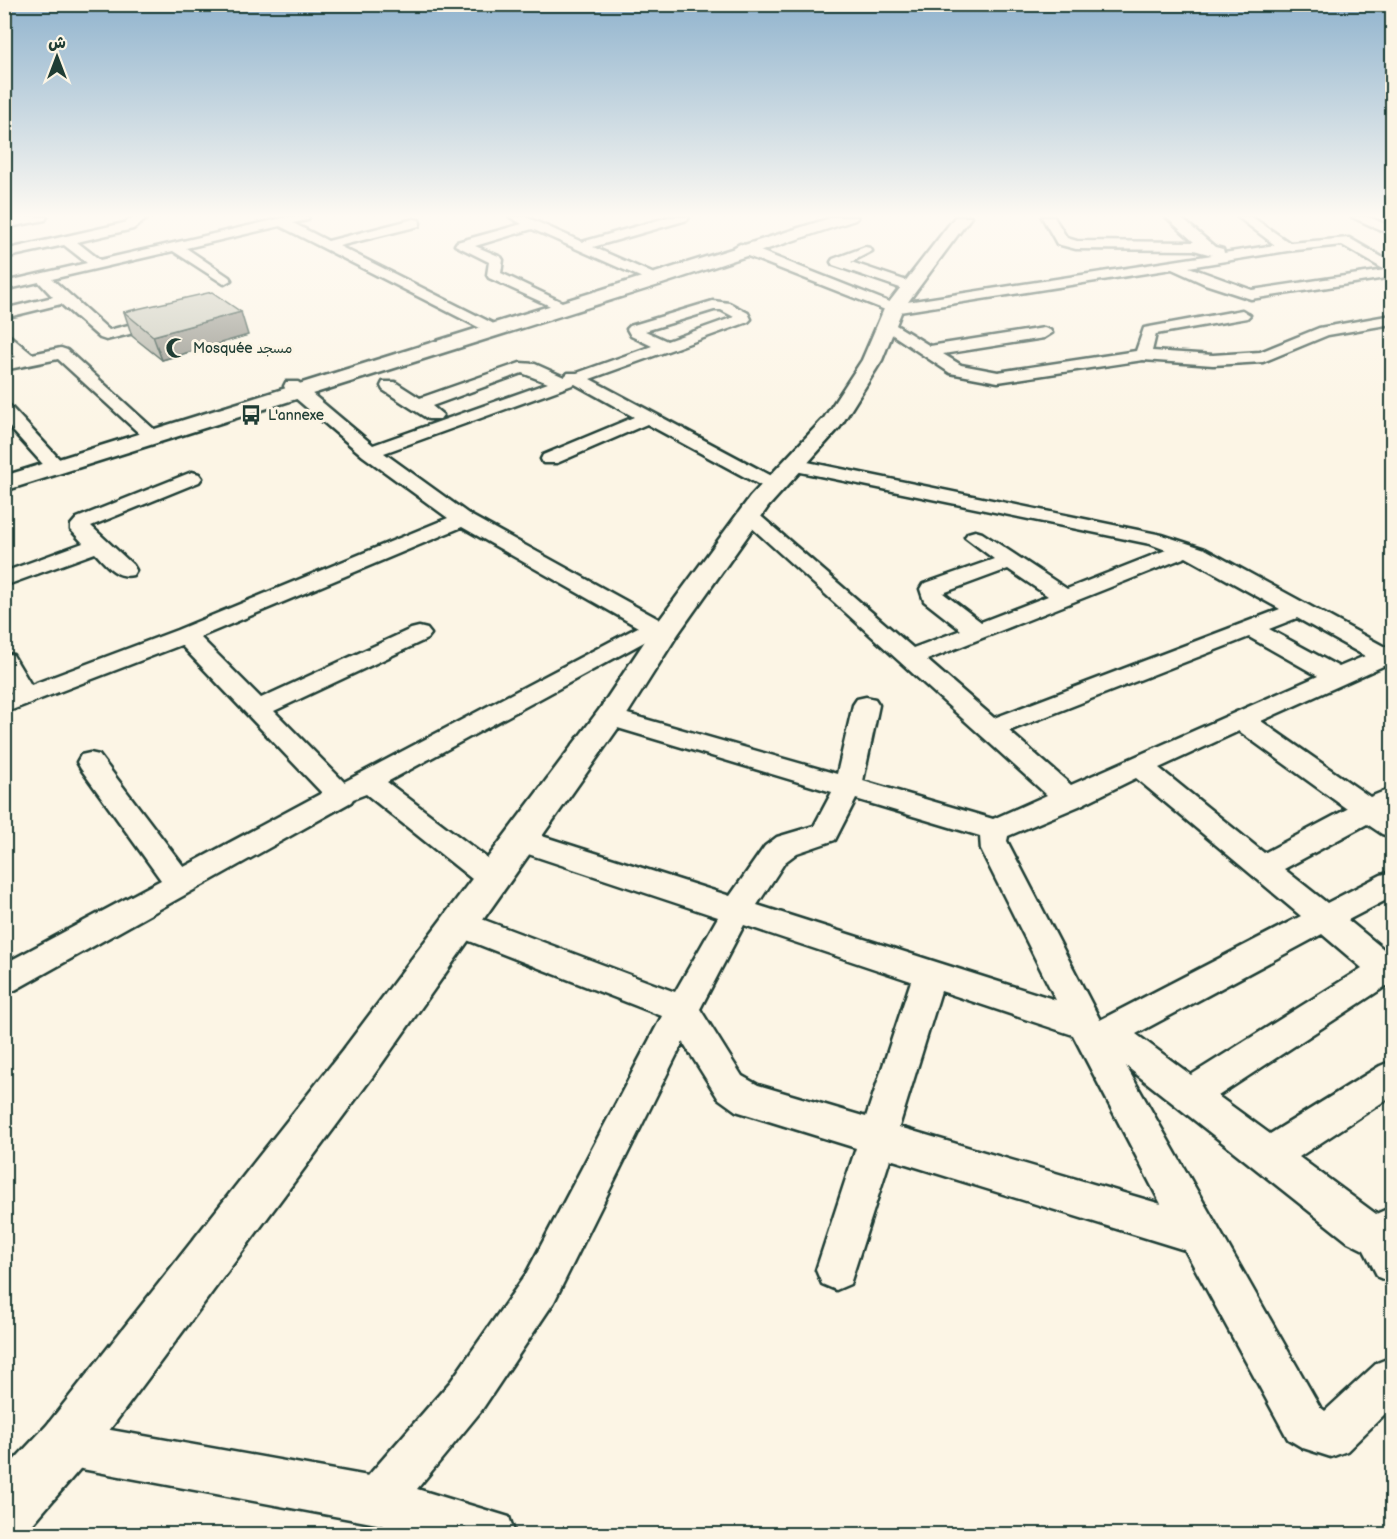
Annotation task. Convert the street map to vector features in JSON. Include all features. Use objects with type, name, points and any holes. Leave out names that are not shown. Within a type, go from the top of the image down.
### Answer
[{"type":"main road","points":[[4,484],[148,432],[296,389],[557,304],[615,289]]},
{"type":"main road","points":[[4,477],[54,465],[621,289]]},
{"type":"main road","points":[[4,1514],[66,1444],[358,1063],[610,717],[660,630],[749,516],[832,422],[872,360],[897,307],[910,289]]},
{"type":"street","points":[[54,289],[106,335],[174,318]]},
{"type":"street","points":[[413,289],[487,326]]},
{"type":"street","points":[[524,289],[557,304]]},
{"type":"street","points":[[849,289],[897,307],[1020,289]]},
{"type":"street","points":[[873,289],[897,307],[928,351],[957,369],[998,377],[1143,355],[1213,360],[1263,357],[1324,331],[1392,320]]},
{"type":"street","points":[[1233,289],[1251,295],[1291,289]]},
{"type":"street","points":[[4,314],[64,299]]},
{"type":"street","points":[[370,452],[743,319],[743,316],[723,306],[713,305],[635,329],[637,333],[665,346]]},
{"type":"street","points":[[1143,355],[1149,331],[1242,315]]},
{"type":"street","points":[[928,351],[1044,333]]},
{"type":"street","points":[[4,339],[28,359]]},
{"type":"street","points":[[4,365],[61,353],[148,432]]},
{"type":"street","points":[[418,405],[520,368],[529,368],[568,380],[783,475],[1079,522],[1155,539],[1186,549],[1298,610],[1388,655]]},
{"type":"street","points":[[389,386],[447,424]]},
{"type":"street","points":[[296,389],[370,452],[463,519],[660,630]]},
{"type":"street","points":[[4,410],[54,465]]},
{"type":"street","points":[[550,459],[648,417]]},
{"type":"street","points":[[125,570],[81,530],[84,522],[192,478]]},
{"type":"street","points":[[749,516],[1069,799]]},
{"type":"street","points":[[4,660],[15,701],[186,635],[463,519]]},
{"type":"street","points":[[975,537],[1065,597]]},
{"type":"street","points":[[4,580],[98,545]]},
{"type":"street","points":[[910,658],[1186,549]]},
{"type":"street","points":[[978,631],[932,596],[931,589],[1010,561]]},
{"type":"street","points":[[990,729],[1298,610]]},
{"type":"street","points":[[1250,628],[1338,677]]},
{"type":"street","points":[[4,980],[367,781],[660,630]]},
{"type":"street","points":[[258,709],[419,634]]},
{"type":"street","points":[[186,635],[341,795]]},
{"type":"street","points":[[610,717],[995,831],[1388,655]]},
{"type":"street","points":[[377,1501],[466,1396],[540,1288],[682,1011],[737,910],[775,854],[787,845],[825,833],[848,787],[866,705]]},
{"type":"street","points":[[1241,720],[1380,804],[1392,827]]},
{"type":"street","points":[[90,762],[180,884]]},
{"type":"street","points":[[1140,767],[1389,971],[1189,1095]]},
{"type":"street","points":[[367,781],[493,879]]},
{"type":"street","points":[[1262,867],[1380,804]]},
{"type":"street","points":[[995,831],[993,841],[996,850],[1096,1032],[1198,1234],[1304,1423],[1319,1432],[1331,1435],[1392,1378]]},
{"type":"street","points":[[520,840],[930,973],[1096,1032],[1189,1095],[1362,1228],[1388,1242]]},
{"type":"street","points":[[1096,1032],[1392,883]]},
{"type":"street","points":[[459,924],[670,1004],[682,1011],[730,1087],[739,1094],[1198,1234]]},
{"type":"street","points":[[836,1270],[930,973]]},
{"type":"street","points":[[1268,1156],[1392,1077]]},
{"type":"street","points":[[66,1444],[377,1501],[492,1534]]},
{"type":"building","points":[[212,292],[241,312],[153,336],[124,312]]},
{"type":"place","name":"Mosquée مسجد","points":[[176,348]]},
{"type":"place","name":"L'annexe","points":[[251,415]]}]
